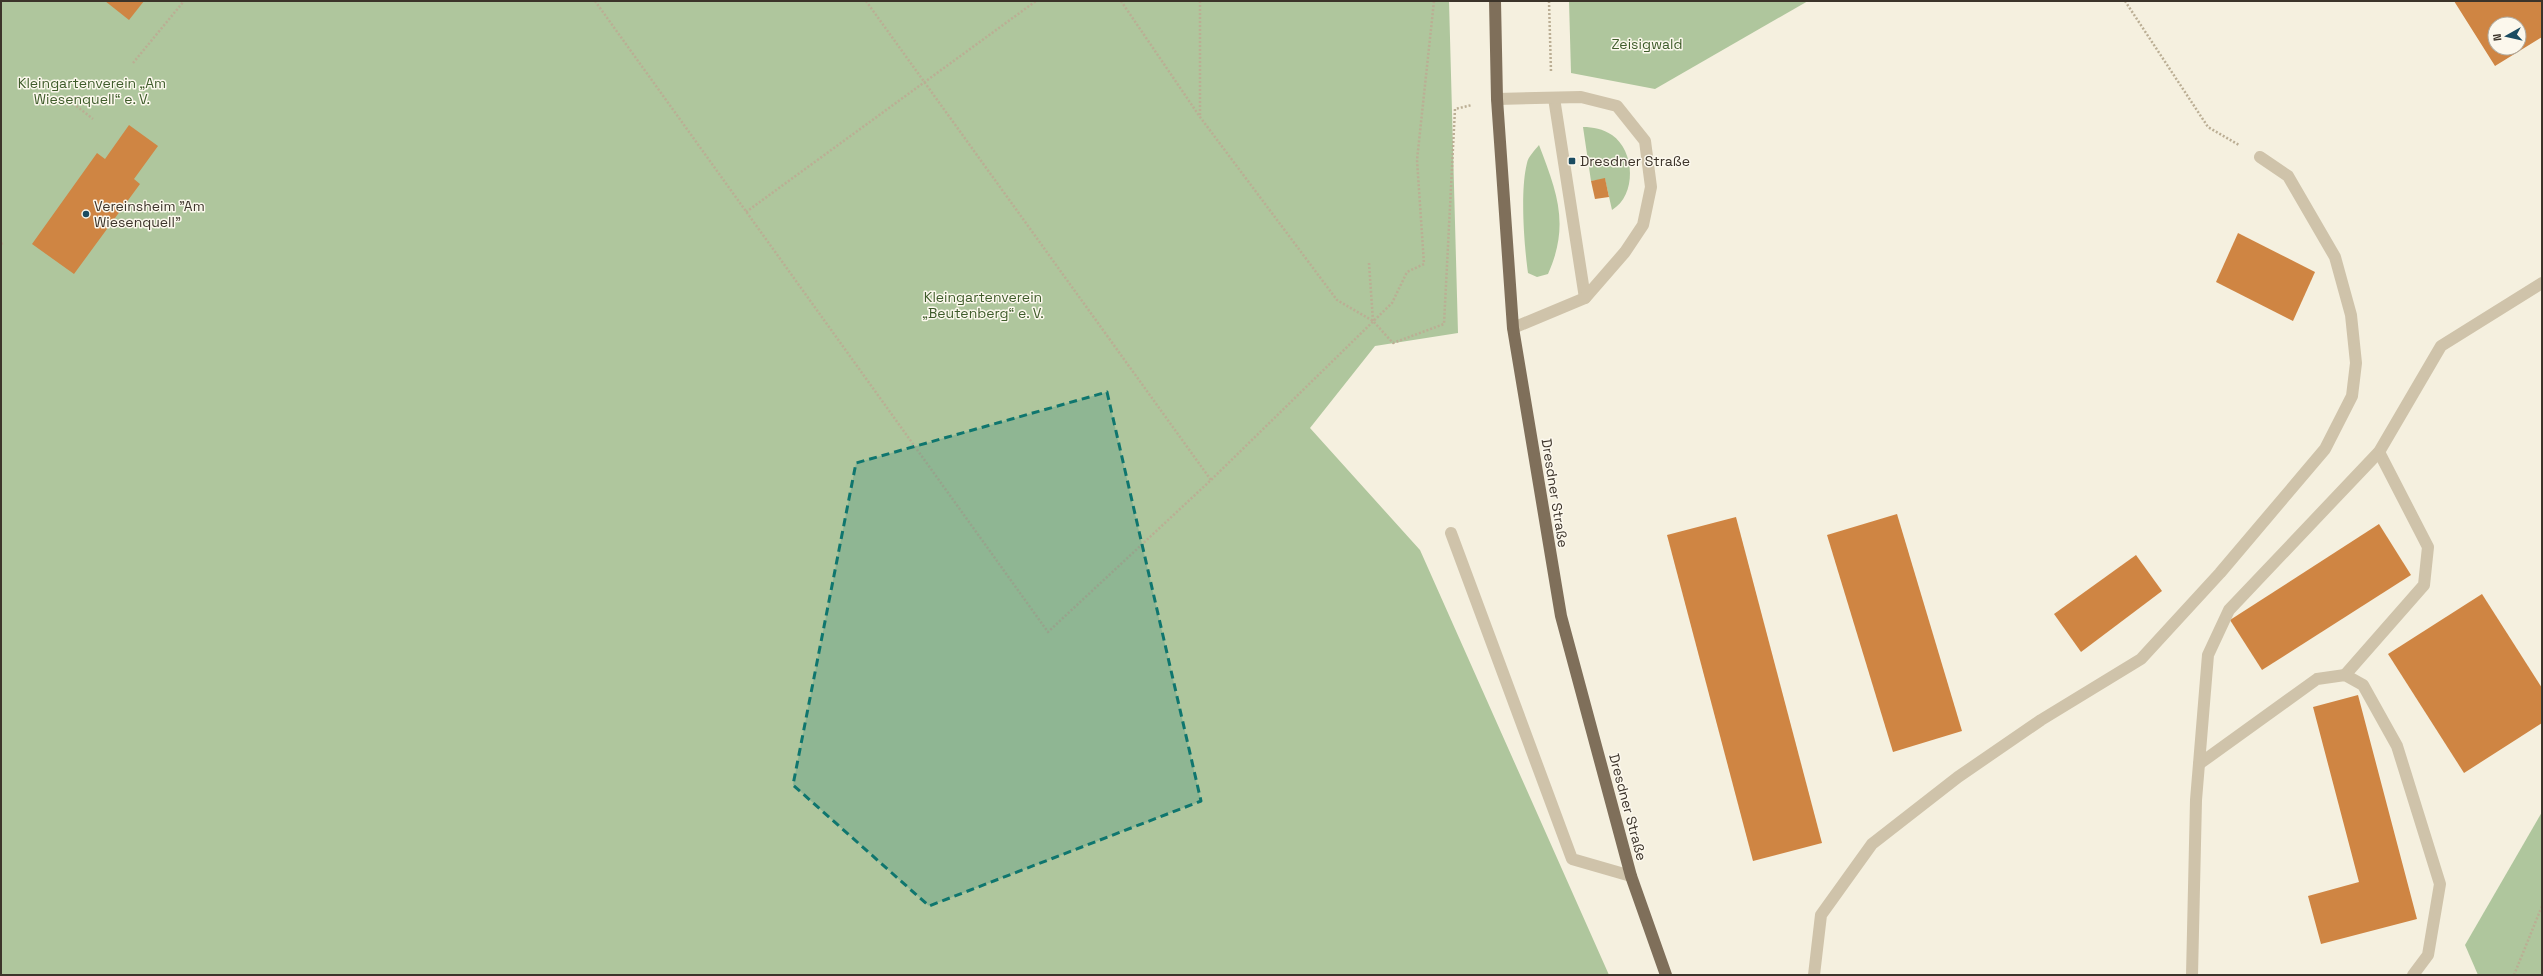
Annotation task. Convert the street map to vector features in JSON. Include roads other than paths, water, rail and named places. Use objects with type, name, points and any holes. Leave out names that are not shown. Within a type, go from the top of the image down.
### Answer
[{"type":"main road","name":"Dresdner Straße","points":[[1495,1],[1497,99],[1513,328],[1561,616],[1631,876],[1666,975]]},
{"type":"lane","points":[[1497,99],[1581,97],[1616,106],[1645,141],[1651,187],[1643,225],[1625,252],[1585,298],[1513,328]]},
{"type":"lane","points":[[1554,98],[1585,298]]},
{"type":"lane","points":[[1814,975],[1821,915],[1872,844],[1958,777],[2041,720],[2141,659],[2220,573],[2325,449],[2352,396],[2356,363],[2351,315],[2331,250],[2288,176],[2260,157]]},
{"type":"lane","points":[[2192,975],[2196,800],[2208,655],[2229,610],[2379,452],[2441,346],[2542,283]]},
{"type":"lane","points":[[2345,675],[2424,585],[2428,547],[2379,452]]},
{"type":"lane","points":[[1451,533],[1572,859],[1631,876]]},
{"type":"lane","points":[[2198,764],[2317,678],[2345,675],[2363,685],[2397,746],[2440,884],[2428,955],[2413,975]]},
{"type":"place","name":"Dresdner Straße","points":[[1572,161]]},
{"type":"place","name":"Vereinsheim \"Am Wiesenquell\"","points":[[86,214]]},
{"type":"park label","name":"Zeisigwald","points":[[1647,44]]},
{"type":"park label","name":"Kleingartenverein „Am Wiesenquell“ e. V.","points":[[92,92]]},
{"type":"park label","name":"Kleingartenverein „Beutenberg“ e. V.","points":[[983,306]]}]
